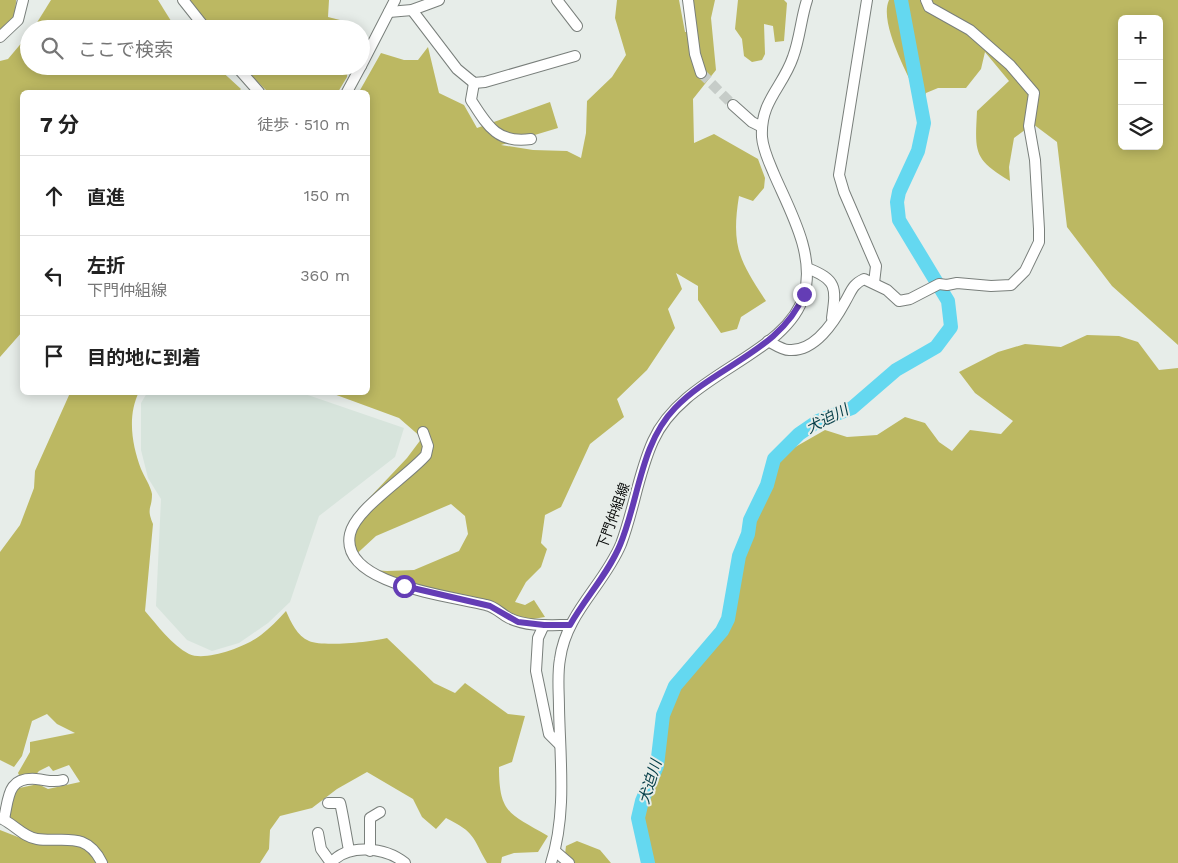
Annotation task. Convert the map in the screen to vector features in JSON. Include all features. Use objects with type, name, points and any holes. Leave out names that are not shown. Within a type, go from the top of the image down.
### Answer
[{"type":"street","points":[[0,37],[18,20],[23,0]]},
{"type":"street","points":[[183,0],[199,20]]},
{"type":"street","points":[[370,49],[395,0]]},
{"type":"street","points":[[389,12],[412,10],[439,0]]},
{"type":"street","points":[[557,0],[577,26]]},
{"type":"street","points":[[688,0],[695,54],[701,73]]},
{"type":"street","name":"下門仲組線","points":[[551,863],[555,851],[561,810],[560,659],[570,625],[620,546],[647,456],[662,424],[686,396],[780,331],[799,309],[804,294],[807,268],[790,213],[765,152],[762,127],[768,101],[792,59],[807,0]]},
{"type":"street","points":[[867,0],[839,175],[844,192],[876,266],[874,283]]},
{"type":"street","points":[[768,341],[787,350],[810,346],[832,322],[846,301],[852,285],[864,278],[887,290],[899,301],[910,299],[939,284],[957,283],[991,286],[1010,284],[1026,271],[1039,242],[1040,230],[1036,160],[1029,126],[1034,93],[1010,65],[970,30],[928,7],[926,0]]},
{"type":"street","points":[[412,10],[457,70],[474,83],[485,82],[575,56]]},
{"type":"street","points":[[244,75],[257,90]]},
{"type":"street","points":[[348,90],[356,75]]},
{"type":"street","points":[[474,83],[471,100],[493,131],[506,138],[519,141],[531,139]]},
{"type":"street","points":[[734,105],[752,122],[762,127]]},
{"type":"street","points":[[807,268],[828,278],[836,291],[832,322]]},
{"type":"street","points":[[423,432],[428,446],[426,455],[361,514],[352,526],[349,536],[350,548],[355,561],[390,583],[490,606],[518,622],[570,625]]},
{"type":"street","points":[[544,625],[538,638],[536,671],[549,734],[560,745]]},
{"type":"street","points":[[63,780],[52,783],[37,779],[16,782],[11,787],[2,819],[36,839],[66,838],[80,842],[91,848],[102,863]]},
{"type":"street","points":[[328,803],[340,803],[342,806],[341,817],[349,850]]},
{"type":"street","points":[[370,851],[370,818],[380,812]]},
{"type":"street","points":[[318,833],[321,849],[331,863],[338,855],[349,850],[391,853],[405,863]]},
{"type":"street","points":[[555,851],[570,863]]},
{"type":"shaded area","points":[[0,0],[16,0],[12,23],[7,34],[0,42]]},
{"type":"shaded area","points":[[51,0],[158,0],[170,20],[39,20]]},
{"type":"shaded area","points":[[179,0],[329,0],[328,17],[340,20],[196,20]]},
{"type":"shaded area","points":[[617,0],[679,0],[685,32],[688,32],[692,0],[715,0],[711,18],[716,70],[693,99],[694,143],[714,134],[758,159],[765,178],[764,188],[753,201],[739,196],[736,228],[739,252],[743,263],[766,301],[741,317],[737,329],[721,333],[698,300],[698,286],[676,273],[682,289],[668,309],[675,328],[647,370],[617,399],[624,417],[590,444],[561,507],[545,515],[541,543],[547,549],[541,567],[526,582],[515,602],[525,605],[534,600],[545,617],[522,620],[508,618],[487,609],[359,569],[414,570],[459,551],[468,534],[465,516],[451,504],[376,536],[350,560],[349,539],[356,512],[407,458],[422,438],[399,418],[336,395],[370,395],[370,90],[360,90],[381,53],[404,60],[418,60],[428,47],[439,93],[464,105],[477,128],[550,102],[558,128],[501,145],[533,150],[567,151],[581,158],[586,133],[587,101],[612,77],[626,55],[615,18]]},
{"type":"shaded area","points":[[738,0],[784,0],[787,3],[784,41],[775,42],[773,26],[764,24],[765,54],[762,60],[752,62],[744,56],[742,39],[735,29]]},
{"type":"shaded area","points":[[889,0],[1178,0],[1178,345],[1112,286],[1067,227],[1057,142],[1033,124],[1014,138],[1009,167],[1010,181],[989,167],[983,160],[977,145],[977,111],[1009,81],[985,52],[981,69],[966,88],[938,88],[926,93],[922,105],[897,52],[888,23],[887,10]]},
{"type":"shaded area","points":[[20,45],[20,75],[226,75],[241,89],[20,90],[20,334],[0,357],[0,61],[8,59]]},
{"type":"shaded area","points":[[250,75],[347,75],[339,90],[266,90]]},
{"type":"shaded area","points":[[1087,335],[1119,336],[1138,342],[1159,370],[1178,368],[1178,863],[642,863],[640,833],[659,735],[658,719],[684,675],[714,647],[727,615],[732,588],[732,566],[753,533],[755,498],[768,468],[790,450],[825,430],[847,437],[877,435],[905,417],[925,423],[939,442],[952,451],[970,430],[1001,434],[1013,421],[975,393],[959,372],[998,352],[1025,344],[1061,347]]},
{"type":"shaded area","points":[[69,395],[138,395],[133,411],[133,440],[141,469],[152,494],[150,511],[153,524],[145,611],[171,640],[189,654],[196,656],[226,652],[246,644],[271,627],[286,611],[298,632],[305,639],[316,643],[336,644],[387,638],[434,683],[455,693],[465,683],[508,714],[525,716],[512,762],[499,767],[501,795],[509,811],[524,823],[548,836],[538,852],[514,853],[502,857],[501,863],[487,863],[472,836],[463,828],[446,818],[436,829],[422,817],[413,799],[367,772],[337,789],[312,808],[280,816],[270,830],[269,849],[260,863],[0,863],[0,830],[23,839],[2,821],[10,790],[38,784],[48,789],[80,782],[69,765],[53,771],[49,766],[39,771],[31,780],[22,781],[18,773],[30,752],[30,742],[75,733],[57,724],[47,714],[32,721],[22,756],[14,767],[0,760],[0,552],[20,525],[34,488],[35,471]]},
{"type":"shaded area","points":[[146,395],[308,395],[404,428],[395,457],[319,516],[290,602],[268,623],[239,643],[212,651],[187,640],[156,606],[161,499],[148,478],[141,450],[141,403]]},
{"type":"shaded area","points":[[577,841],[600,850],[611,863],[564,863],[566,846]]},
{"type":"waterway","name":"犬迫川","points":[[648,863],[638,818],[642,801],[657,766],[663,715],[675,686],[722,631],[728,619],[739,556],[748,534],[750,520],[767,485],[774,459],[799,434],[818,421],[852,408],[896,370],[936,347],[951,327],[948,301],[899,220],[897,202],[899,192],[918,151],[924,123],[901,0]]},
{"type":"tunnel","points":[[701,73],[733,105]]},
{"type":"route","points":[[404,586],[490,606],[518,622],[570,625],[579,608],[607,570],[620,546],[630,518],[647,456],[662,424],[672,410],[686,396],[780,331],[799,309],[804,294]]}]
